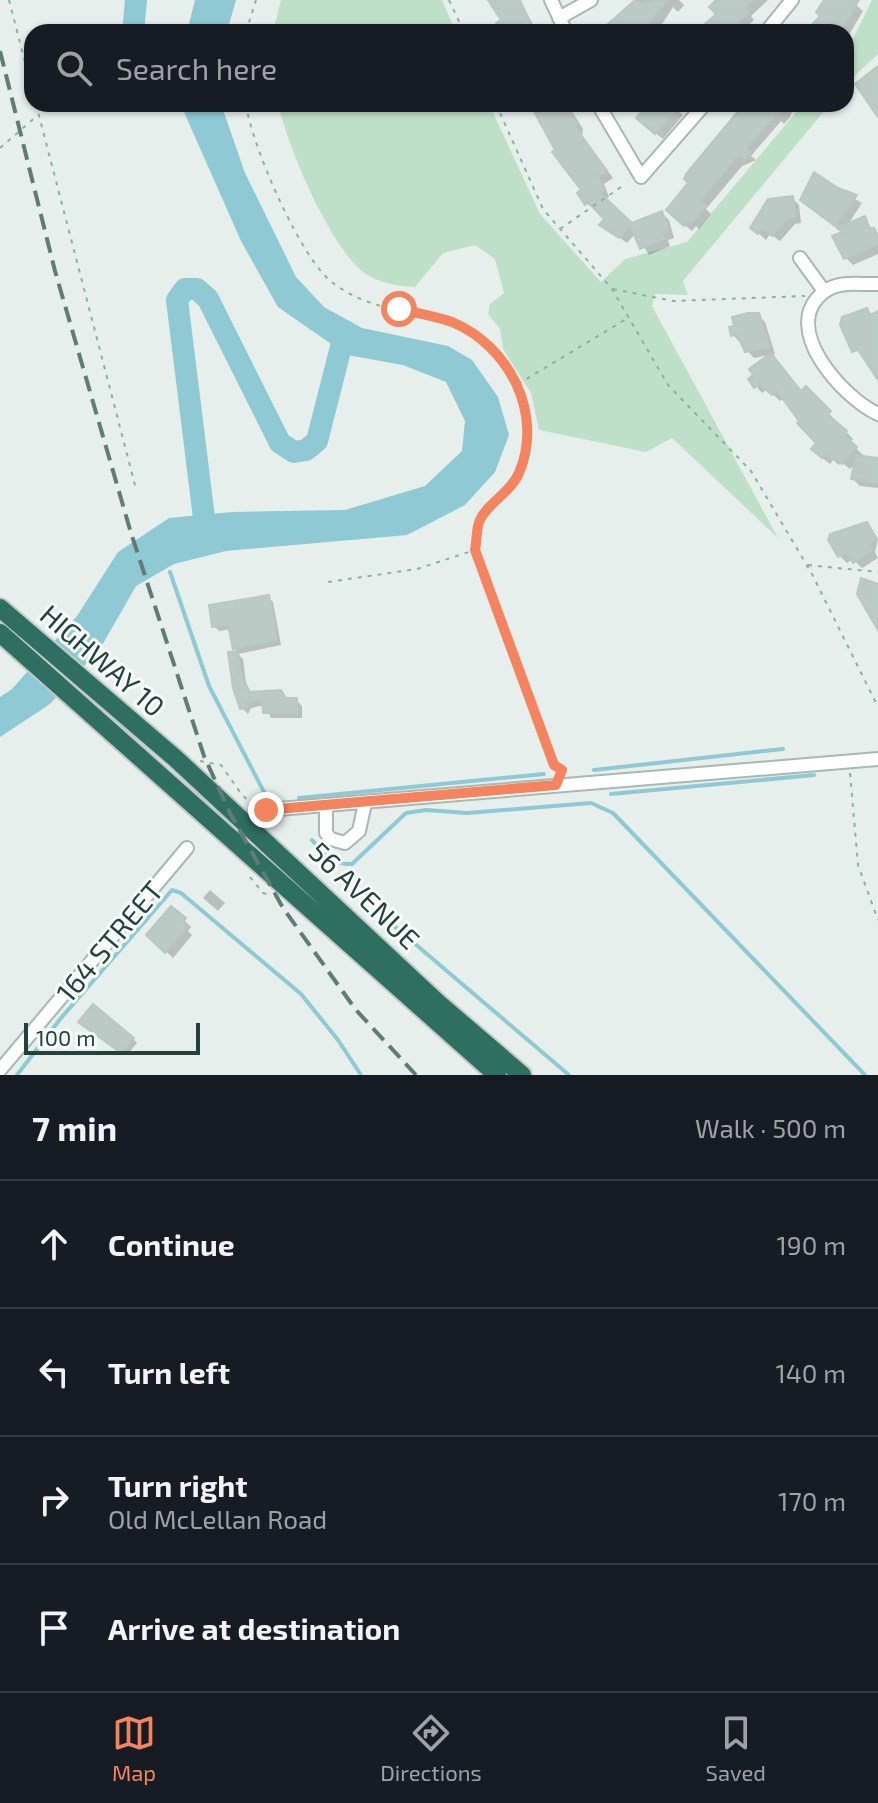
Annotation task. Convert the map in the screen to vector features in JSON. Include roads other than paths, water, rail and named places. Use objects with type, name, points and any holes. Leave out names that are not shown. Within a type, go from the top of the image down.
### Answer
[{"type":"highway","name":"HIGHWAY 10","points":[[0,608],[172,756]]},
{"type":"highway","name":"HIGHWAY 10","points":[[0,633],[157,769]]},
{"type":"highway","name":"56 AVENUE","points":[[172,756],[438,1003],[522,1075]]},
{"type":"highway","name":"56 AVENUE","points":[[157,769],[497,1075]]},
{"type":"street","points":[[551,0],[562,24]]},
{"type":"street","points":[[559,18],[591,0]]},
{"type":"street","points":[[772,24],[792,0]]},
{"type":"street","points":[[602,112],[641,177],[698,112]]},
{"type":"street","points":[[800,258],[824,291]]},
{"type":"street","points":[[878,284],[845,284],[824,291],[811,311],[810,342],[845,390],[878,414]]},
{"type":"street","points":[[265,812],[878,759]]},
{"type":"street","points":[[326,806],[326,833],[331,839],[345,843],[359,831],[365,803]]},
{"type":"street","name":"164 STREET","points":[[0,1070],[187,848]]},
{"type":"water","points":[[195,0],[236,0],[229,24],[189,24]]},
{"type":"water","points":[[184,112],[224,112],[245,173],[296,277],[324,307],[362,328],[448,346],[472,360],[498,397],[509,435],[495,472],[465,505],[407,535],[226,551],[174,564],[136,586],[101,647],[50,704],[0,737],[0,697],[12,689],[77,616],[118,552],[169,518],[232,512],[345,510],[425,486],[462,451],[465,421],[446,382],[403,365],[347,355],[278,307],[241,241]]},
{"type":"waterway","points":[[134,24],[136,0]]},
{"type":"waterway","points":[[206,534],[177,300],[185,289],[197,289],[208,299],[280,443],[294,452],[306,450],[317,441],[345,331]]},
{"type":"waterway","points":[[170,572],[209,686],[264,792]]},
{"type":"waterway","points":[[594,770],[783,749]]},
{"type":"waterway","points":[[299,798],[544,774]]},
{"type":"waterway","points":[[611,794],[814,775]]},
{"type":"waterway","points":[[312,840],[324,854],[352,864],[406,813],[426,810],[467,813],[591,803],[613,813],[865,1075]]},
{"type":"waterway","points":[[17,1075],[61,1018],[172,890],[181,893],[301,994],[361,1075]]},
{"type":"waterway","points":[[387,920],[569,1075]]},
{"type":"railway","points":[[0,51],[55,271],[131,533],[204,756],[230,813],[283,908],[356,1010],[416,1075]]}]
